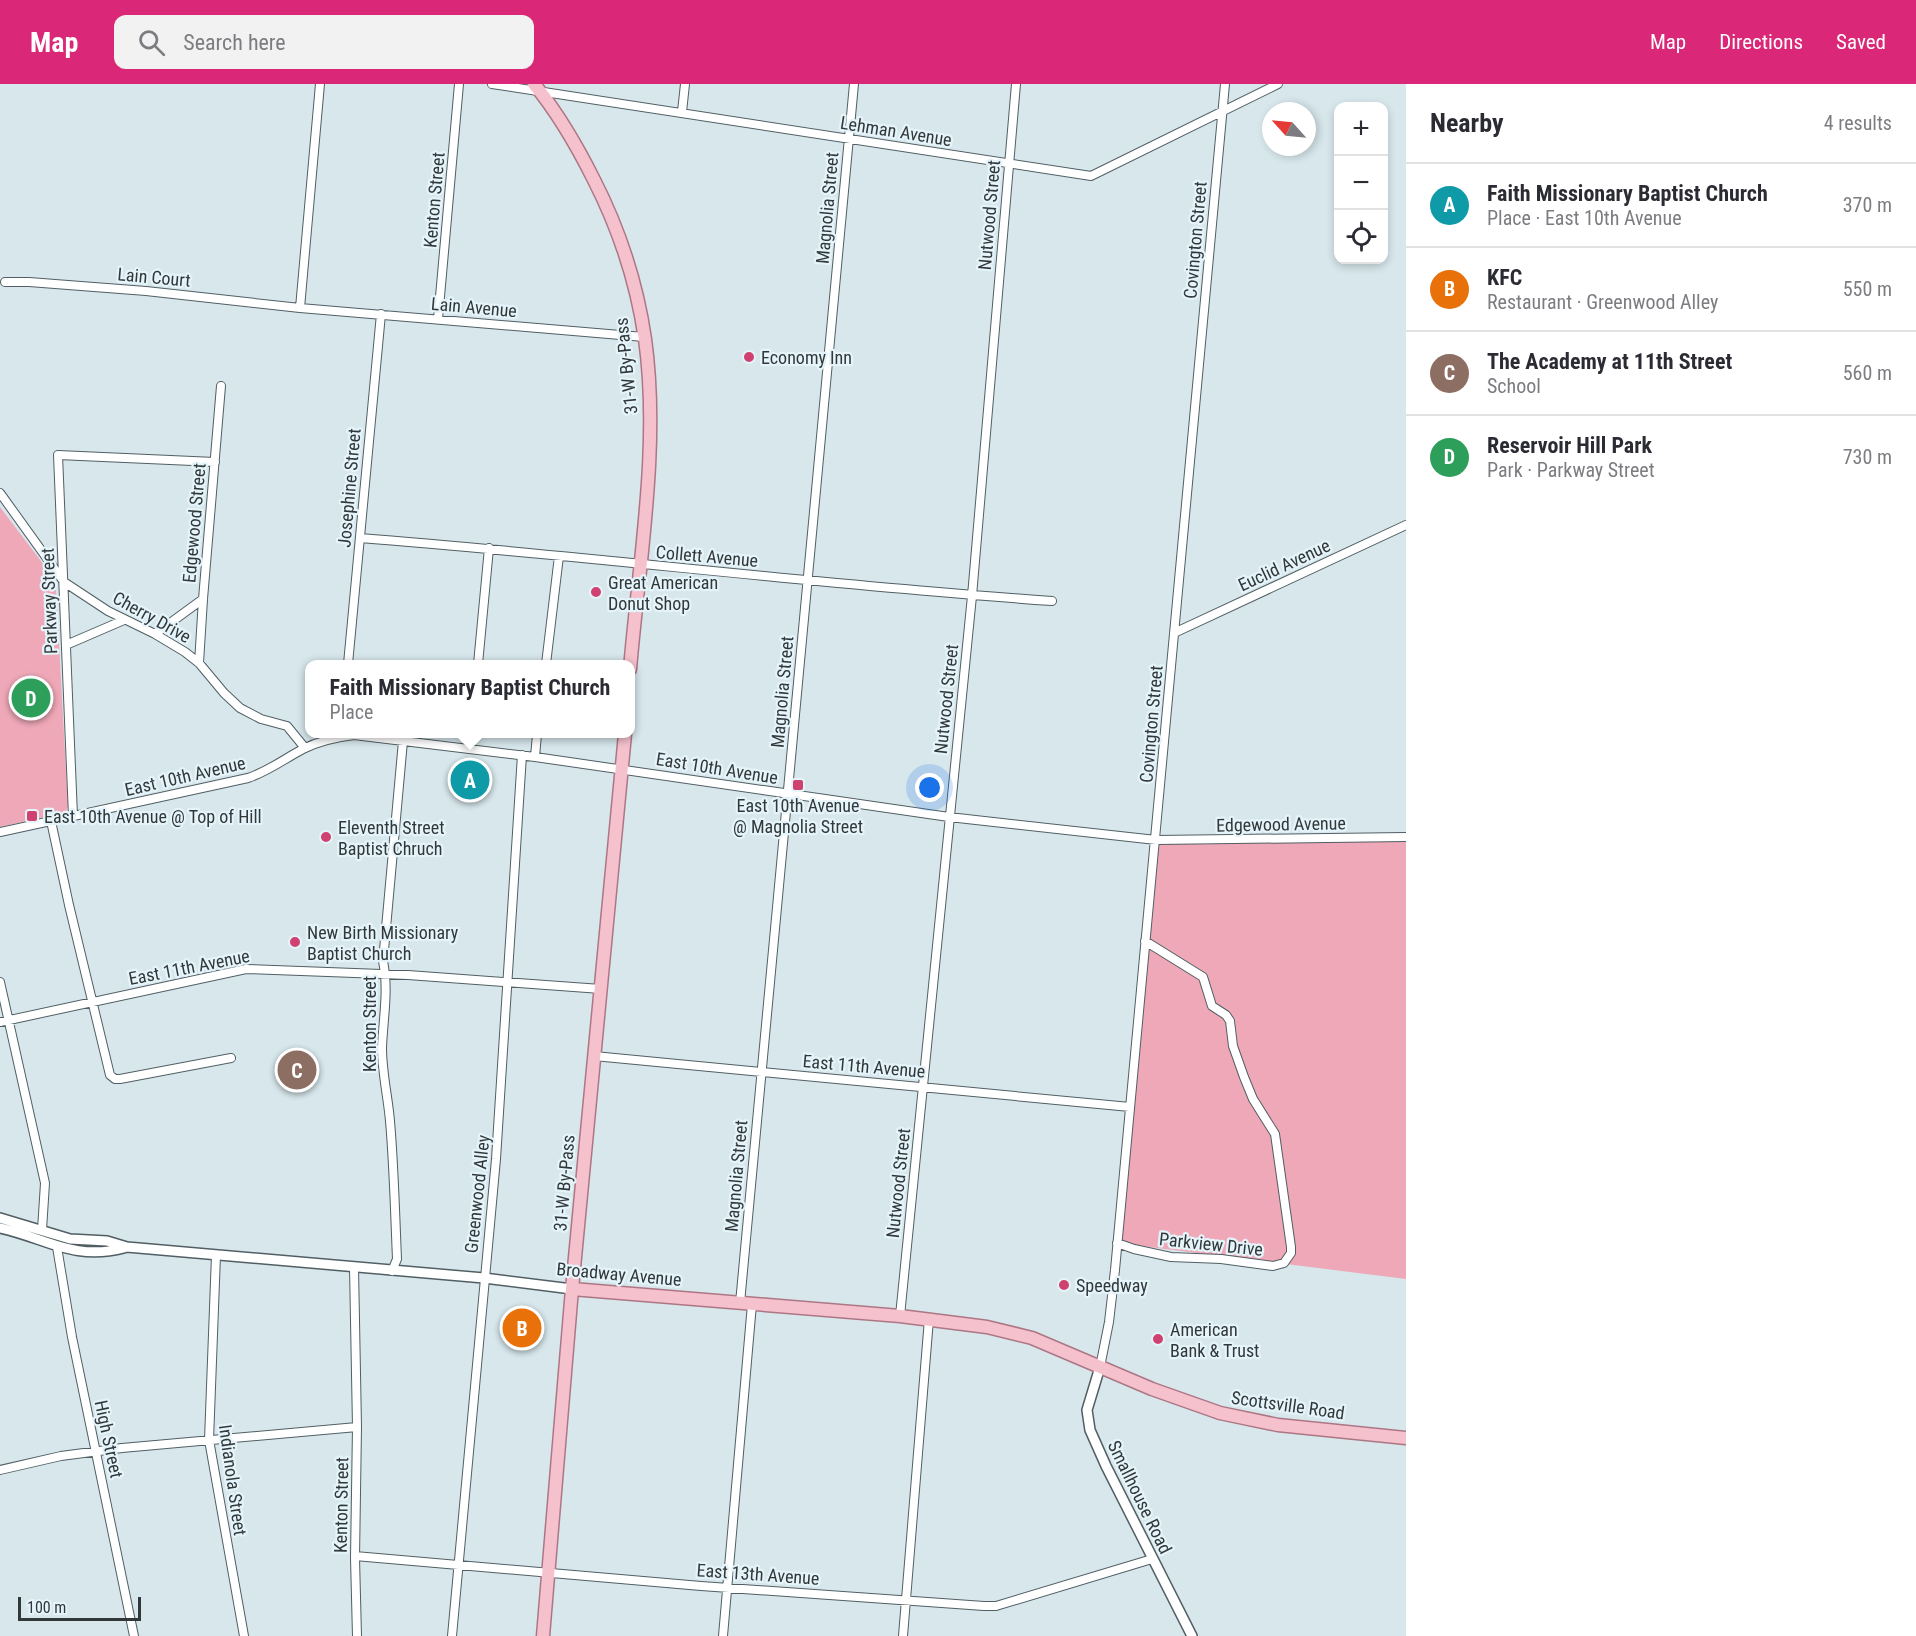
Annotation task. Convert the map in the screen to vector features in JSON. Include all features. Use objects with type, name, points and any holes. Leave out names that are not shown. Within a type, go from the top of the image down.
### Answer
[{"type":"main road","name":"31-W By-Pass","points":[[537,88],[556,112],[579,150],[608,208],[630,269],[644,337],[650,416],[648,480],[631,660]]},
{"type":"main road","name":"31-W By-Pass","points":[[543,1636],[572,1289],[625,738]]},
{"type":"main road","name":"Broadway Avenue","points":[[572,1289],[974,1324],[1015,1333],[1100,1367]]},
{"type":"main road","name":"Scottsville Road","points":[[1100,1367],[1183,1401],[1220,1413],[1278,1425],[1406,1438]]},
{"type":"street","points":[[300,308],[320,84]]},
{"type":"street","name":"Kenton Street","points":[[438,319],[459,84]]},
{"type":"street","name":"Lehman Avenue","points":[[492,84],[537,88],[849,140],[1091,176],[1278,84]]},
{"type":"street","points":[[682,112],[685,84]]},
{"type":"street","name":"Magnolia Street","points":[[723,1636],[761,1072],[854,84]]},
{"type":"street","name":"Nutwood Street","points":[[900,1316],[972,596],[1016,84]]},
{"type":"street","name":"Covington Street","points":[[1100,1367],[1109,1322],[1117,1243],[1225,84]]},
{"type":"street","name":"Lain Court","points":[[5,282],[146,291],[300,308]]},
{"type":"street","name":"Lain Avenue","points":[[300,308],[644,337]]},
{"type":"street","name":"Josephine Street","points":[[348,660],[381,314]]},
{"type":"street","name":"Edgewood Street","points":[[199,663],[221,386]]},
{"type":"street","name":"Parkway Street","points":[[73,816],[58,456],[60,454],[215,462]]},
{"type":"street","name":"Cherry Drive","points":[[0,492],[64,582],[124,620],[155,634],[199,663],[231,701],[250,714],[287,726],[305,748]]},
{"type":"street","name":"Euclid Avenue","points":[[1174,633],[1406,525]]},
{"type":"street","name":"Collett Avenue","points":[[360,538],[489,548],[972,596],[1052,601]]},
{"type":"street","points":[[478,660],[489,548]]},
{"type":"street","points":[[546,660],[559,556]]},
{"type":"street","points":[[155,634],[203,599]]},
{"type":"street","points":[[66,645],[124,620]]},
{"type":"street","name":"East 10th Avenue","points":[[0,832],[248,778],[267,771],[305,748],[333,738]]},
{"type":"street","name":"East 10th Avenue","points":[[383,738],[522,755],[949,817],[1156,840]]},
{"type":"street","points":[[470,749],[471,738]]},
{"type":"street","points":[[535,757],[537,738]]},
{"type":"street","name":"Kenton Street","points":[[393,1271],[397,1259],[394,1182],[382,1048],[387,985],[383,961],[403,741]]},
{"type":"street","name":"Greenwood Alley","points":[[452,1636],[495,1175],[522,755]]},
{"type":"street","points":[[51,821],[110,1075],[115,1079],[231,1058]]},
{"type":"street","name":"Edgewood Avenue","points":[[1156,840],[1406,837]]},
{"type":"street","name":"Parkview Drive","points":[[1117,1243],[1171,1257],[1221,1259],[1273,1266],[1284,1263],[1291,1252],[1275,1134],[1252,1099],[1233,1046],[1230,1021],[1226,1015],[1212,1006],[1203,977],[1145,941]]},
{"type":"street","name":"East 11th Avenue","points":[[4,1022],[246,969],[385,974],[601,988]]},
{"type":"street","points":[[0,982],[4,1022],[45,1183],[42,1230]]},
{"type":"street","name":"East 11th Avenue","points":[[594,1056],[1130,1107]]},
{"type":"street","name":"Broadway Avenue","points":[[0,1218],[70,1239],[106,1241],[127,1247],[484,1278],[572,1289]]},
{"type":"street","name":"Broadway Avenue","points":[[0,1228],[70,1250],[106,1252],[127,1247]]},
{"type":"street","name":"High Street","points":[[57,1247],[72,1337],[134,1636]]},
{"type":"street","name":"Indianola Street","points":[[216,1255],[209,1440],[244,1636]]},
{"type":"street","name":"Kenton Street","points":[[354,1267],[357,1636]]},
{"type":"street","points":[[903,1636],[929,1319]]},
{"type":"street","name":"Smallhouse Road","points":[[1100,1367],[1088,1402],[1087,1420],[1103,1460],[1192,1636]]},
{"type":"street","points":[[0,1470],[61,1456],[357,1427]]},
{"type":"street","name":"East 13th Avenue","points":[[355,1556],[954,1605],[996,1606],[1152,1559]]},
{"type":"shaded area","points":[[0,507],[50,573],[56,590],[68,806],[66,812],[0,827]]},
{"type":"shaded area","points":[[1156,840],[1406,840],[1406,1279],[1117,1243]]},
{"type":"place","name":"Economy Inn","points":[[749,357]]},
{"type":"place","name":"Great American Donut Shop","points":[[596,592]]},
{"type":"place","name":"Reservoir Hill Park","points":[[31,698]]},
{"type":"place","name":"Faith Missionary Baptist Church","points":[[470,780]]},
{"type":"place","name":"East 10th Avenue @ Magnolia Street","points":[[798,785]]},
{"type":"place","name":"East 10th Avenue @ Top of Hill","points":[[32,816]]},
{"type":"place","name":"Eleventh Street Baptist Chruch","points":[[326,837]]},
{"type":"place","name":"New Birth Missionary Baptist Church","points":[[295,942]]},
{"type":"place","name":"The Academy at 11th Street","points":[[297,1070]]},
{"type":"place","name":"Speedway","points":[[1064,1285]]},
{"type":"place","name":"KFC","points":[[522,1328]]},
{"type":"place","name":"American Bank & Trust","points":[[1158,1339]]}]
